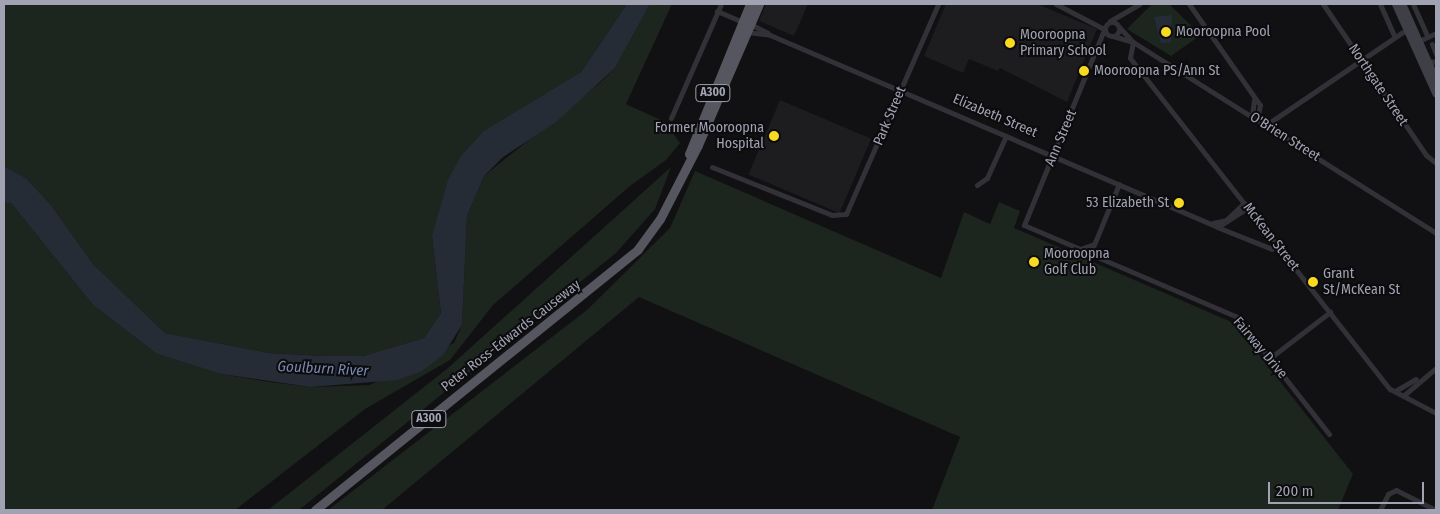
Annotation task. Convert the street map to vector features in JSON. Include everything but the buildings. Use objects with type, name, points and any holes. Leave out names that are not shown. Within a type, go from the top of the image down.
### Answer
[{"type":"highway","name":"A300","points":[[687,164],[746,23],[750,4]]},
{"type":"highway","name":"A300","points":[[687,164],[746,34],[746,23],[759,4]]},
{"type":"highway","name":"Peter Ross-Edwards Causeway","points":[[315,510],[604,280],[638,249],[668,204],[687,164]]},
{"type":"main road","points":[[1396,4],[1416,42],[1430,63],[1436,80]]},
{"type":"main road","points":[[1402,4],[1409,27]]},
{"type":"main road","points":[[1430,63],[1436,93]]},
{"type":"street","points":[[671,118],[721,4]]},
{"type":"street","name":"Park Street","points":[[712,167],[834,215],[849,212],[938,4]]},
{"type":"street","points":[[1056,4],[1088,17],[1110,21],[1140,4]]},
{"type":"street","points":[[1189,4],[1261,108],[1257,120]]},
{"type":"street","name":"Northgate Street","points":[[1323,4],[1426,155],[1436,163]]},
{"type":"street","points":[[1380,4],[1395,37]]},
{"type":"street","points":[[1414,4],[1428,37]]},
{"type":"street","name":"Elizabeth Street","points":[[717,11],[1272,249]]},
{"type":"street","points":[[1119,27],[1129,11]]},
{"type":"street","points":[[1088,17],[1113,36]]},
{"type":"street","name":"O'Brien Street","points":[[1110,21],[1119,27],[1133,42],[1436,233]]},
{"type":"street","name":"Ann Street","points":[[1093,246],[1080,249],[1024,224],[1098,51],[1104,30],[1110,21]]},
{"type":"street","name":"Ann Street","points":[[1098,51],[1119,27]]},
{"type":"street","points":[[1266,125],[1409,27]]},
{"type":"street","name":"Elizabeth Street","points":[[746,34],[752,30],[770,35]]},
{"type":"street","points":[[1416,42],[1436,33]]},
{"type":"street","name":"O'Brien Street","points":[[1113,36],[1133,42]]},
{"type":"street","name":"McKean Street","points":[[1133,42],[1130,58],[1394,391],[1436,414]]},
{"type":"street","points":[[1432,44],[1436,54]]},
{"type":"street","points":[[1252,116],[1254,99]]},
{"type":"street","points":[[976,185],[987,178],[1006,136]]},
{"type":"street","points":[[1093,246],[1119,184]]},
{"type":"street","points":[[1210,223],[1223,226],[1246,205]]},
{"type":"street","name":"Fairway Drive","points":[[1093,246],[1096,256],[1235,316],[1329,434]]},
{"type":"street","points":[[1270,358],[1330,312]]},
{"type":"street","points":[[1394,391],[1436,368]]},
{"type":"street","points":[[1403,396],[1423,376]]},
{"type":"street","points":[[1380,510],[1388,494],[1396,490],[1436,510]]},
{"type":"shaded area","points":[[4,4],[627,4],[581,72],[521,109],[436,226],[432,236],[441,313],[424,338],[363,356],[342,357],[269,353],[165,333],[93,264],[51,205],[26,178],[4,166]]},
{"type":"shaded area","points":[[650,4],[672,4],[626,104],[665,122],[680,143],[666,160],[630,186],[493,305],[450,360],[365,409],[235,510],[4,510],[4,202],[12,204],[93,305],[157,354],[221,374],[270,382],[311,387],[370,385],[454,343],[462,325],[467,216],[484,176],[601,82],[615,68]]},
{"type":"shaded area","points":[[766,4],[808,4],[794,36],[759,21]]},
{"type":"shaded area","name":"Mooroopna Primary School","points":[[946,4],[1037,4],[1097,29],[1067,102],[1000,68],[998,71],[969,59],[963,73],[924,56]]},
{"type":"shaded area","name":"Mooroopna Pool","points":[[1152,4],[1169,4],[1201,35],[1171,56],[1127,29]]},
{"type":"shaded area","name":"Former Mooroopna Hospital","points":[[780,100],[871,139],[839,213],[748,175]]},
{"type":"shaded area","points":[[671,167],[655,209],[616,253],[299,510],[268,510],[448,368]]},
{"type":"shaded area","name":"Mooroopna Golf Club","points":[[695,171],[941,278],[964,212],[990,224],[999,202],[1020,211],[1014,228],[1234,323],[1353,474],[1338,510],[932,510],[960,437],[639,297],[382,510],[328,510],[587,310],[670,228]]},
{"type":"water","name":"Goulburn River","points":[[627,4],[650,4],[615,68],[556,122],[503,157],[484,176],[467,216],[462,325],[443,355],[422,371],[397,380],[311,387],[221,374],[157,354],[93,305],[12,204],[4,202],[4,166],[26,178],[51,205],[93,264],[165,333],[269,353],[323,356],[363,356],[424,338],[441,313],[432,236],[448,180],[461,156],[484,131],[581,72]]},
{"type":"water","points":[[1172,15],[1171,42],[1161,43],[1154,17]]},
{"type":"place","name":"Mooroopna Pool","points":[[1166,32]]},
{"type":"place","name":"Mooroopna Primary School","points":[[1010,43]]},
{"type":"place","name":"Mooroopna PS/Ann St","points":[[1084,71]]},
{"type":"place","name":"Former Mooroopna Hospital","points":[[774,136]]},
{"type":"place","name":"53 Elizabeth St","points":[[1179,203]]},
{"type":"place","name":"Mooroopna Golf Club","points":[[1034,262]]},
{"type":"place","name":"Grant St/McKean St","points":[[1313,282]]}]
